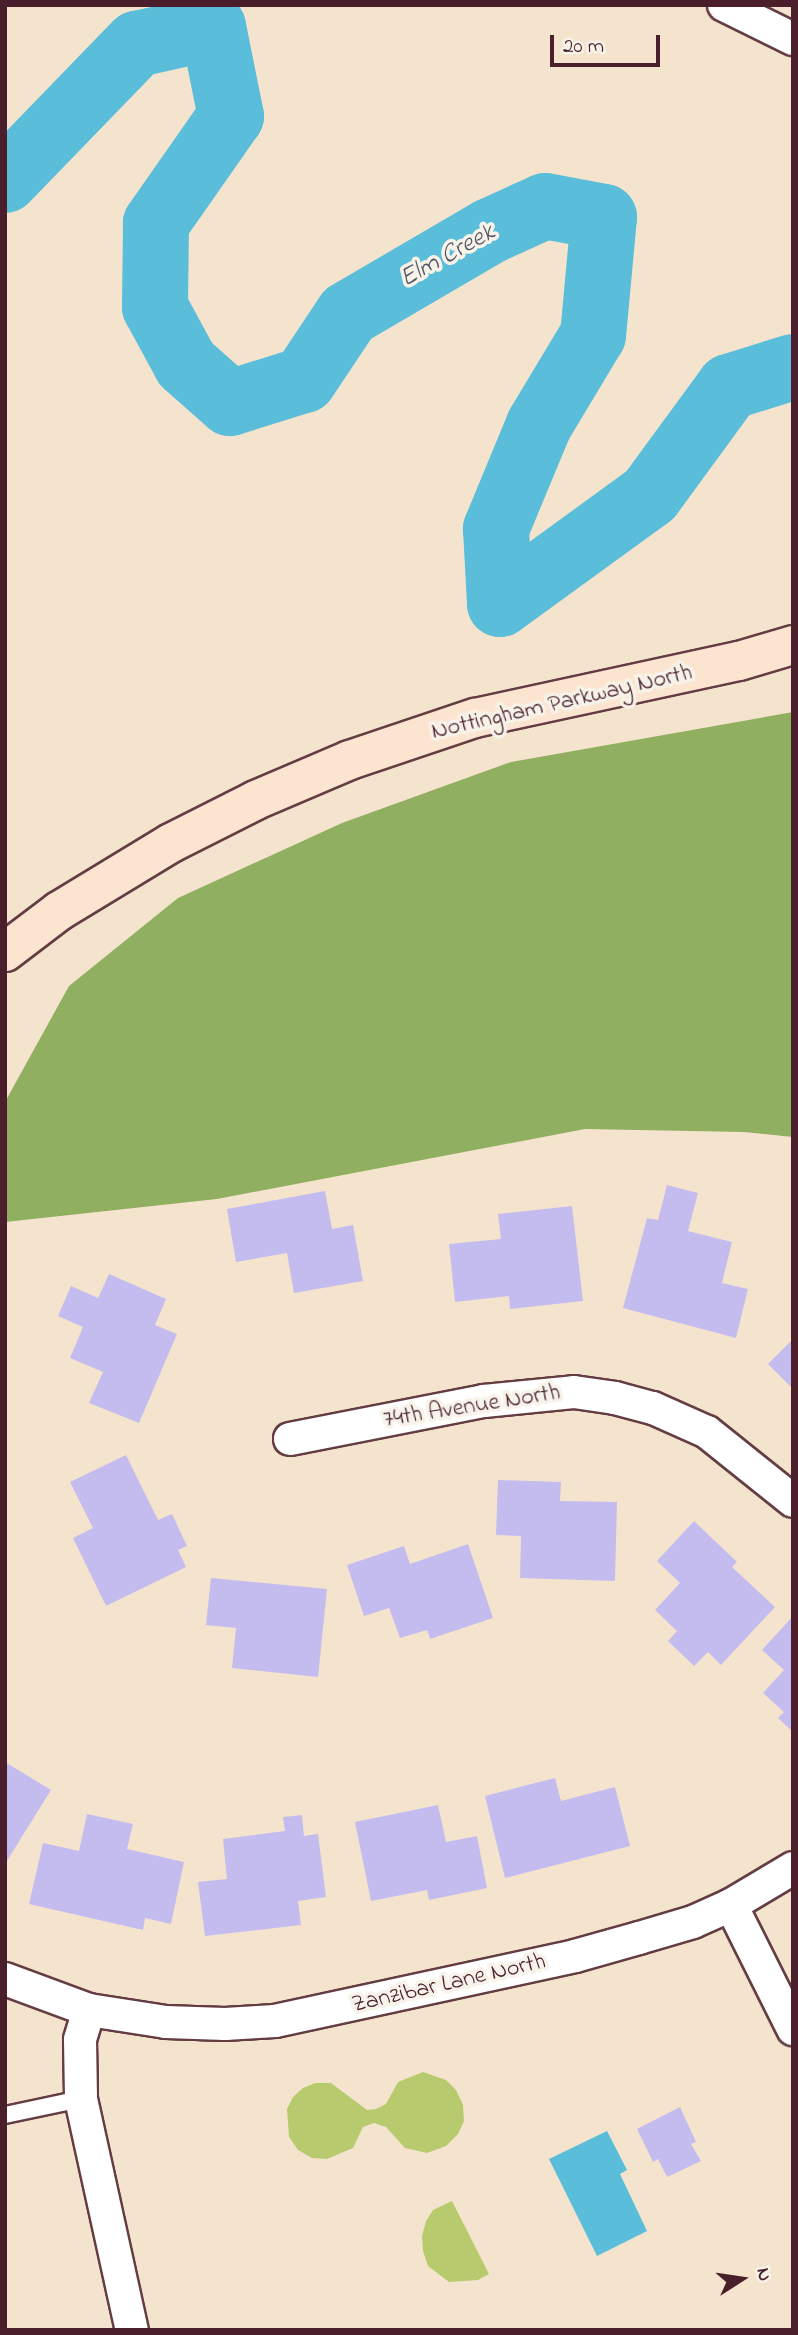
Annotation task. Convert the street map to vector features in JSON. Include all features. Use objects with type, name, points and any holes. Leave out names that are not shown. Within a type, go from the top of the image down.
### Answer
[{"type":"street","points":[[724,5],[793,39]]},
{"type":"street","name":"Nottingham Parkway North","points":[[5,952],[59,911],[171,843],[256,800],[350,760],[475,718],[739,661],[793,645]]},
{"type":"street","name":"74th Avenue North","points":[[290,1439],[484,1401],[574,1392],[615,1398],[653,1408],[707,1432],[793,1501]]},
{"type":"street","name":"Zanzibar Lane North","points":[[5,1979],[89,2010],[166,2022],[225,2024],[275,2021],[575,1956],[693,1922],[731,1905],[793,1868]]},
{"type":"street","points":[[731,1905],[793,2029]]},
{"type":"street","points":[[89,2010],[80,2040],[82,2099],[132,2330]]},
{"type":"lane","points":[[5,2115],[82,2099]]},
{"type":"green space","points":[[793,712],[793,1137],[744,1132],[585,1129],[217,1199],[5,1222],[5,1102],[69,986],[178,898],[342,823],[511,762]]},
{"type":"green space","points":[[423,2072],[446,2080],[456,2090],[463,2105],[464,2121],[458,2134],[446,2146],[427,2153],[405,2148],[386,2127],[374,2123],[363,2127],[353,2148],[327,2159],[312,2158],[298,2150],[289,2137],[287,2109],[293,2097],[303,2088],[315,2083],[331,2083],[367,2110],[376,2109],[386,2104],[398,2082]]},
{"type":"green space","points":[[452,2201],[489,2274],[478,2280],[449,2282],[428,2266],[423,2251],[422,2236],[426,2221],[433,2210]]},
{"type":"water","points":[[607,2131],[627,2170],[620,2174],[647,2231],[597,2256],[549,2159]]},
{"type":"building","points":[[667,1185],[698,1193],[688,1231],[732,1242],[722,1283],[748,1289],[736,1338],[623,1308],[647,1218],[658,1220]]},
{"type":"building","points":[[325,1191],[332,1229],[353,1225],[363,1281],[294,1293],[287,1253],[236,1262],[227,1209]]},
{"type":"building","points":[[572,1206],[583,1301],[510,1309],[509,1296],[455,1302],[449,1244],[501,1239],[498,1214]]},
{"type":"building","points":[[109,1274],[166,1299],[155,1325],[177,1334],[139,1423],[89,1403],[103,1372],[70,1358],[83,1327],[58,1316],[71,1286],[98,1298]]},
{"type":"building","points":[[793,1339],[793,1389],[768,1364]]},
{"type":"building","points":[[126,1455],[158,1520],[172,1514],[187,1546],[178,1550],[186,1567],[106,1606],[73,1538],[93,1528],[70,1482]]},
{"type":"building","points":[[498,1480],[561,1482],[560,1501],[617,1502],[615,1581],[520,1578],[521,1536],[496,1535]]},
{"type":"building","points":[[694,1521],[737,1562],[732,1567],[775,1607],[721,1665],[708,1652],[694,1666],[668,1641],[677,1631],[655,1610],[680,1583],[657,1561]]},
{"type":"building","points":[[468,1544],[493,1618],[430,1639],[427,1630],[400,1638],[389,1608],[364,1616],[347,1565],[404,1546],[410,1564]]},
{"type":"building","points":[[211,1578],[327,1589],[318,1677],[232,1668],[236,1628],[206,1625]]},
{"type":"building","points":[[793,1616],[793,1732],[778,1718],[784,1712],[763,1693],[784,1670],[762,1650]]},
{"type":"building","points":[[5,1762],[51,1790],[5,1864]]},
{"type":"building","points":[[555,1778],[561,1801],[615,1787],[630,1846],[505,1878],[485,1796]]},
{"type":"building","points":[[438,1805],[446,1842],[477,1836],[487,1888],[429,1900],[427,1890],[371,1901],[355,1822]]},
{"type":"building","points":[[87,1814],[133,1824],[127,1849],[184,1862],[171,1924],[145,1918],[143,1930],[29,1904],[43,1843],[79,1851]]},
{"type":"building","points":[[302,1815],[304,1836],[318,1834],[326,1897],[298,1901],[301,1925],[205,1936],[198,1882],[227,1879],[223,1839],[285,1831],[283,1817]]},
{"type":"building","points":[[680,2107],[696,2142],[691,2144],[701,2161],[667,2177],[658,2159],[653,2162],[637,2129]]},
{"type":"waterway","name":"Elm Creek","points":[[5,180],[137,44],[213,27],[231,116],[156,223],[155,307],[186,364],[230,403],[304,380],[348,314],[490,231],[545,206],[604,217],[593,335],[539,425],[496,529],[500,604],[650,495],[729,387],[793,367]]}]
